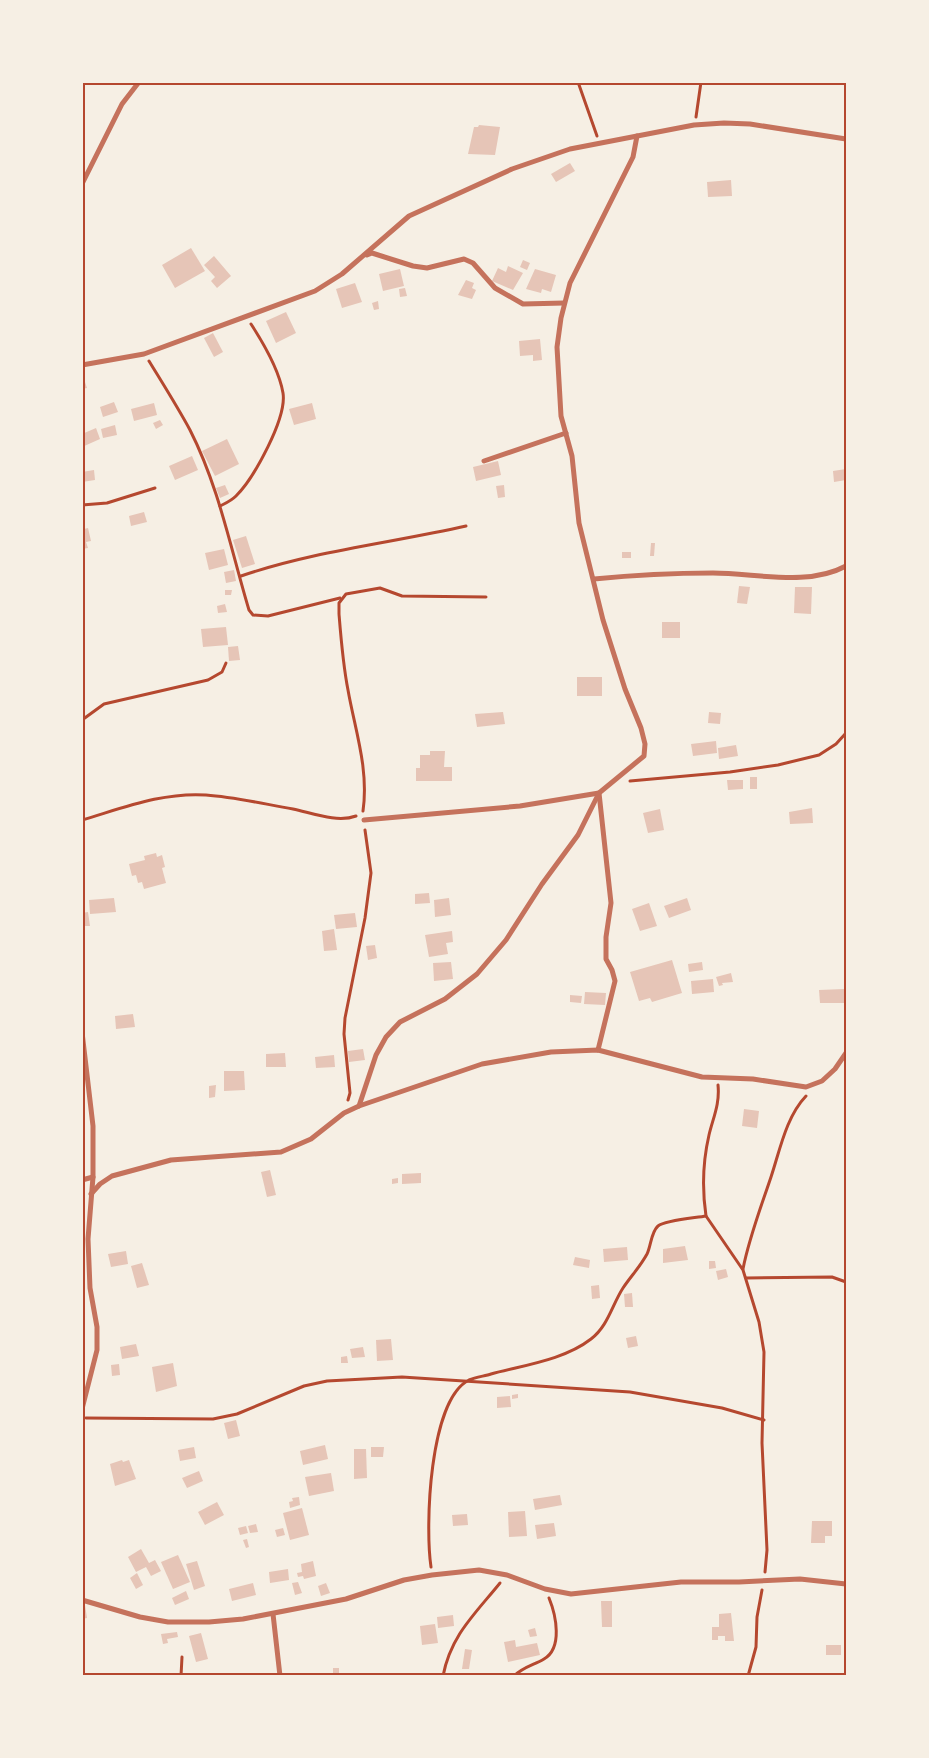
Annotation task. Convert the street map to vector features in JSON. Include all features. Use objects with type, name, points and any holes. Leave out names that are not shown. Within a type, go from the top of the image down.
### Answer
[{"type":"street","points":[[82,184],[122,104],[139,82]]},
{"type":"street","points":[[82,365],[144,354],[315,291],[361,258],[402,221],[422,210],[538,159],[600,142],[694,125],[750,124],[846,139]]},
{"type":"street","points":[[359,1106],[376,1055],[386,1037],[400,1022],[445,999],[461,988],[493,956],[520,921],[542,884],[578,836],[599,793],[608,784],[633,767],[644,756],[645,744],[606,630],[579,523],[572,456],[561,416],[557,347],[564,303],[578,265],[633,157],[636,136]]},
{"type":"street","points":[[361,258],[372,253],[413,266],[426,268],[464,260],[473,263],[495,288],[523,304],[564,303]]},
{"type":"street","points":[[484,461],[566,433]]},
{"type":"street","points":[[594,579],[662,573],[716,573],[788,577],[825,573],[846,566]]},
{"type":"street","points":[[364,820],[520,806],[599,793]]},
{"type":"street","points":[[598,1050],[614,982],[612,970],[606,959],[606,937],[611,903],[599,793]]},
{"type":"street","points":[[82,1032],[93,1126],[93,1177],[88,1239],[90,1288],[97,1327],[97,1350],[82,1409]]},
{"type":"street","points":[[91,1194],[100,1184],[112,1176],[171,1160],[281,1152],[310,1139],[344,1112],[482,1064],[551,1052],[598,1050],[717,1079],[753,1079],[806,1087],[822,1081],[836,1069],[846,1053]]},
{"type":"street","points":[[82,1180],[93,1177]]},
{"type":"street","points":[[82,1600],[140,1617],[168,1622],[209,1622],[273,1614],[346,1599],[404,1580],[479,1570],[506,1575],[545,1588],[571,1594],[590,1594],[649,1584],[681,1582],[763,1582],[800,1579],[846,1584]]},
{"type":"street","points":[[273,1614],[280,1676]]},
{"type":"path","points":[[578,82],[600,142]]},
{"type":"path","points":[[694,125],[701,82]]},
{"type":"path","points":[[220,506],[237,496],[255,468],[272,437],[283,405],[281,384],[276,371],[246,317]]},
{"type":"path","points":[[144,354],[190,430],[220,506],[249,610],[253,615],[268,616],[341,598],[354,591],[380,588],[402,596],[486,597]]},
{"type":"path","points":[[82,505],[107,503],[155,488]]},
{"type":"path","points":[[241,576],[267,567],[354,546],[466,526]]},
{"type":"path","points":[[341,598],[339,614],[345,674],[363,765],[365,792],[363,810],[370,873],[365,918],[345,1018],[350,1093],[344,1112]]},
{"type":"path","points":[[82,720],[104,704],[208,680],[222,672],[226,664]]},
{"type":"path","points":[[608,784],[730,772],[778,764],[819,755],[836,744],[846,733]]},
{"type":"path","points":[[82,820],[144,801],[177,796],[204,795],[231,798],[336,818],[350,818],[363,810]]},
{"type":"path","points":[[717,1079],[717,1111],[709,1134],[704,1164],[703,1196],[706,1216],[743,1270],[759,1322],[764,1352],[762,1444],[767,1550],[757,1617],[756,1647],[748,1676]]},
{"type":"path","points":[[743,1270],[747,1247],[791,1117],[799,1103],[822,1081]]},
{"type":"path","points":[[432,1575],[428,1546],[428,1510],[444,1414],[454,1396],[468,1380],[547,1360],[575,1349],[592,1339],[604,1325],[622,1290],[640,1266],[648,1252],[654,1231],[659,1225],[706,1216]]},
{"type":"path","points":[[746,1278],[832,1277],[846,1282]]},
{"type":"path","points":[[82,1418],[213,1419],[237,1414],[304,1386],[327,1381],[402,1377],[630,1392],[722,1408],[764,1420]]},
{"type":"path","points":[[443,1676],[449,1655],[461,1628],[506,1575]]},
{"type":"path","points":[[514,1676],[520,1669],[546,1659],[553,1652],[556,1644],[554,1616],[545,1588]]},
{"type":"path","points":[[181,1676],[182,1657]]},
{"type":"building","points":[[479,125],[500,127],[495,155],[468,154],[474,127]]},
{"type":"building","points":[[570,163],[575,171],[556,182],[551,174]]},
{"type":"building","points":[[731,180],[732,196],[708,197],[707,182]]},
{"type":"building","points":[[191,248],[205,271],[175,288],[162,265]]},
{"type":"building","points":[[214,256],[231,276],[217,288],[211,281],[215,277],[204,265]]},
{"type":"building","points":[[523,260],[530,263],[527,270],[520,267]]},
{"type":"building","points":[[508,266],[523,273],[513,290],[492,281],[498,268],[506,272]]},
{"type":"building","points":[[400,269],[404,286],[383,291],[379,274]]},
{"type":"building","points":[[535,269],[556,275],[551,292],[542,289],[541,293],[526,289]]},
{"type":"building","points":[[466,280],[474,283],[472,288],[476,290],[472,299],[458,295]]},
{"type":"building","points":[[355,283],[362,302],[342,308],[336,289]]},
{"type":"building","points":[[405,288],[407,296],[400,297],[399,289]]},
{"type":"building","points":[[378,301],[379,309],[374,310],[372,303]]},
{"type":"building","points":[[286,312],[296,333],[276,343],[266,321]]},
{"type":"building","points":[[213,333],[223,352],[214,357],[204,338]]},
{"type":"building","points":[[540,339],[542,360],[533,361],[533,355],[520,356],[519,341]]},
{"type":"building","points":[[82,373],[87,388],[82,389]]},
{"type":"building","points":[[114,402],[118,412],[103,417],[100,407]]},
{"type":"building","points":[[154,403],[157,415],[134,421],[131,409]]},
{"type":"building","points":[[312,403],[316,419],[294,425],[289,409]]},
{"type":"building","points":[[160,420],[163,425],[156,429],[153,423]]},
{"type":"building","points":[[115,425],[117,435],[103,438],[101,429]]},
{"type":"building","points":[[96,428],[100,439],[82,447],[82,434]]},
{"type":"building","points":[[227,439],[239,464],[215,476],[202,451]]},
{"type":"building","points":[[192,456],[198,470],[175,480],[169,466]]},
{"type":"building","points":[[498,461],[501,475],[476,481],[473,467]]},
{"type":"building","points":[[846,469],[846,480],[834,482],[833,471]]},
{"type":"building","points":[[94,470],[95,480],[82,482],[82,472]]},
{"type":"building","points":[[225,485],[229,494],[220,498],[216,488]]},
{"type":"building","points":[[504,485],[505,497],[498,498],[496,486]]},
{"type":"building","points":[[144,512],[147,522],[131,526],[129,516]]},
{"type":"building","points":[[82,525],[84,529],[88,528],[91,541],[86,542],[88,548],[82,549]]},
{"type":"building","points":[[246,536],[255,564],[242,568],[233,540]]},
{"type":"building","points":[[651,543],[655,543],[654,556],[650,556]]},
{"type":"building","points":[[224,549],[228,565],[209,570],[205,553]]},
{"type":"building","points":[[622,552],[631,552],[631,558],[622,558]]},
{"type":"building","points":[[234,570],[236,581],[226,583],[224,572]]},
{"type":"building","points":[[739,586],[750,587],[747,604],[737,603]]},
{"type":"building","points":[[795,587],[812,587],[811,614],[794,613]]},
{"type":"building","points":[[225,590],[232,590],[231,595],[225,595]]},
{"type":"building","points":[[225,604],[227,612],[218,613],[217,606]]},
{"type":"building","points":[[662,622],[680,622],[680,638],[662,638]]},
{"type":"building","points":[[226,627],[228,645],[203,647],[201,629]]},
{"type":"building","points":[[238,646],[240,660],[229,661],[228,647]]},
{"type":"building","points":[[577,677],[602,677],[602,696],[577,696]]},
{"type":"building","points":[[503,712],[505,724],[477,727],[475,714]]},
{"type":"building","points":[[709,712],[721,713],[720,724],[708,723]]},
{"type":"building","points":[[716,741],[717,753],[693,756],[691,744]]},
{"type":"building","points":[[736,745],[738,756],[719,759],[718,748]]},
{"type":"building","points":[[430,751],[445,751],[444,767],[452,767],[452,781],[416,781],[416,768],[420,768],[420,755],[430,755]]},
{"type":"building","points":[[750,777],[757,777],[757,789],[750,789]]},
{"type":"building","points":[[727,780],[743,780],[743,789],[728,790]]},
{"type":"building","points":[[812,808],[813,823],[790,824],[789,812]]},
{"type":"building","points":[[660,809],[664,830],[648,833],[643,813]]},
{"type":"building","points":[[156,853],[157,857],[162,855],[165,867],[162,868],[166,883],[144,889],[142,882],[138,883],[136,875],[132,876],[129,864],[145,860],[144,856]]},
{"type":"building","points":[[429,893],[430,903],[415,904],[415,894]]},
{"type":"building","points":[[114,898],[116,912],[90,914],[89,900]]},
{"type":"building","points":[[449,898],[451,915],[435,917],[434,900]]},
{"type":"building","points":[[687,898],[691,910],[669,918],[664,906]]},
{"type":"building","points":[[649,903],[657,926],[640,931],[632,909]]},
{"type":"building","points":[[88,912],[90,926],[82,926],[82,913]]},
{"type":"building","points":[[355,913],[357,927],[336,929],[334,915]]},
{"type":"building","points":[[334,929],[337,950],[324,951],[322,931]]},
{"type":"building","points":[[452,931],[453,942],[446,943],[448,954],[429,957],[425,935]]},
{"type":"building","points":[[375,945],[377,958],[368,960],[366,946]]},
{"type":"building","points":[[672,960],[682,993],[652,1002],[650,998],[639,1001],[630,972]]},
{"type":"building","points":[[451,962],[453,979],[434,981],[433,963]]},
{"type":"building","points":[[702,962],[703,970],[689,972],[688,964]]},
{"type":"building","points":[[731,973],[733,982],[722,983],[723,985],[719,986],[716,977]]},
{"type":"building","points":[[713,979],[714,992],[692,994],[691,981]]},
{"type":"building","points":[[844,989],[844,1003],[820,1003],[819,990]]},
{"type":"building","points":[[585,992],[606,993],[605,1005],[584,1004]]},
{"type":"building","points":[[570,995],[582,996],[581,1003],[570,1002]]},
{"type":"building","points":[[133,1014],[135,1027],[116,1029],[115,1016]]},
{"type":"building","points":[[363,1049],[365,1060],[349,1062],[348,1051]]},
{"type":"building","points":[[285,1053],[286,1067],[266,1067],[266,1054]]},
{"type":"building","points":[[334,1055],[335,1067],[316,1068],[315,1057]]},
{"type":"building","points":[[224,1071],[244,1071],[245,1090],[224,1091]]},
{"type":"building","points":[[216,1085],[215,1097],[209,1098],[209,1086]]},
{"type":"building","points":[[744,1109],[759,1111],[757,1128],[742,1126]]},
{"type":"building","points":[[270,1170],[276,1195],[267,1197],[261,1172]]},
{"type":"building","points":[[421,1173],[421,1183],[402,1184],[402,1174]]},
{"type":"building","points":[[398,1178],[398,1183],[392,1184],[392,1179]]},
{"type":"building","points":[[685,1246],[688,1260],[663,1263],[663,1249]]},
{"type":"building","points":[[627,1247],[628,1260],[604,1262],[603,1249]]},
{"type":"building","points":[[126,1251],[128,1264],[111,1267],[108,1254]]},
{"type":"building","points":[[575,1257],[590,1260],[589,1268],[573,1265]]},
{"type":"building","points":[[709,1261],[715,1261],[716,1268],[709,1269]]},
{"type":"building","points":[[142,1263],[149,1285],[137,1288],[131,1266]]},
{"type":"building","points":[[726,1269],[728,1277],[718,1280],[716,1271]]},
{"type":"building","points":[[599,1285],[600,1298],[592,1299],[591,1286]]},
{"type":"building","points":[[632,1293],[633,1307],[625,1307],[624,1294]]},
{"type":"building","points":[[636,1336],[638,1346],[628,1348],[626,1338]]},
{"type":"building","points":[[391,1339],[393,1360],[377,1361],[376,1340]]},
{"type":"building","points":[[136,1344],[139,1356],[122,1359],[120,1347]]},
{"type":"building","points":[[363,1347],[365,1357],[352,1358],[350,1349]]},
{"type":"building","points":[[347,1356],[348,1363],[341,1363],[341,1357]]},
{"type":"building","points":[[173,1363],[177,1386],[156,1392],[152,1367]]},
{"type":"building","points":[[119,1364],[120,1375],[112,1376],[111,1365]]},
{"type":"building","points":[[518,1394],[518,1398],[512,1399],[512,1395]]},
{"type":"building","points":[[510,1396],[511,1407],[497,1408],[497,1397]]},
{"type":"building","points":[[236,1420],[240,1436],[228,1439],[224,1423]]},
{"type":"building","points":[[325,1445],[328,1459],[303,1465],[300,1451]]},
{"type":"building","points":[[194,1447],[196,1458],[180,1461],[178,1450]]},
{"type":"building","points":[[371,1447],[384,1447],[383,1457],[371,1457]]},
{"type":"building","points":[[354,1449],[366,1449],[367,1478],[354,1479]]},
{"type":"building","points":[[122,1460],[123,1462],[129,1460],[136,1479],[115,1486],[110,1464]]},
{"type":"building","points":[[199,1471],[203,1481],[187,1488],[182,1478]]},
{"type":"building","points":[[331,1473],[334,1491],[309,1496],[305,1477]]},
{"type":"building","points":[[560,1495],[562,1505],[535,1510],[533,1499]]},
{"type":"building","points":[[299,1497],[300,1505],[290,1508],[289,1502],[293,1501],[292,1498]]},
{"type":"building","points":[[217,1502],[224,1515],[205,1525],[198,1512]]},
{"type":"building","points":[[302,1508],[309,1535],[290,1540],[283,1513]]},
{"type":"building","points":[[525,1511],[527,1536],[509,1537],[508,1512]]},
{"type":"building","points":[[467,1514],[468,1525],[453,1526],[452,1515]]},
{"type":"building","points":[[812,1521],[832,1521],[832,1536],[825,1536],[825,1543],[811,1543]]},
{"type":"building","points":[[554,1523],[556,1536],[537,1539],[535,1525]]},
{"type":"building","points":[[256,1524],[258,1532],[250,1533],[248,1526]]},
{"type":"building","points":[[246,1526],[248,1533],[240,1535],[238,1528]]},
{"type":"building","points":[[283,1528],[285,1535],[277,1537],[275,1530]]},
{"type":"building","points":[[247,1539],[249,1547],[246,1548],[243,1540]]},
{"type":"building","points":[[141,1549],[149,1563],[155,1560],[161,1571],[151,1576],[146,1567],[136,1572],[128,1557]]},
{"type":"building","points":[[178,1555],[190,1582],[173,1589],[161,1562]]},
{"type":"building","points":[[197,1561],[205,1586],[194,1590],[186,1564]]},
{"type":"building","points":[[313,1561],[316,1576],[304,1579],[303,1576],[298,1577],[297,1573],[302,1572],[301,1564]]},
{"type":"building","points":[[288,1569],[289,1580],[270,1583],[269,1572]]},
{"type":"building","points":[[137,1573],[143,1585],[136,1589],[130,1578]]},
{"type":"building","points":[[298,1582],[302,1593],[295,1595],[292,1583]]},
{"type":"building","points":[[253,1583],[256,1595],[232,1601],[229,1589]]},
{"type":"building","points":[[326,1583],[330,1593],[321,1596],[318,1586]]},
{"type":"building","points":[[186,1591],[189,1599],[175,1605],[172,1598]]},
{"type":"building","points":[[601,1601],[612,1601],[612,1627],[602,1627]]},
{"type":"building","points":[[85,1605],[87,1618],[82,1619],[82,1606]]},
{"type":"building","points":[[731,1613],[734,1641],[725,1641],[725,1636],[718,1636],[718,1640],[712,1640],[712,1627],[719,1627],[719,1614]]},
{"type":"building","points":[[453,1615],[454,1626],[438,1628],[437,1617]]},
{"type":"building","points":[[435,1624],[438,1643],[422,1645],[420,1626]]},
{"type":"building","points":[[535,1628],[537,1636],[530,1637],[528,1630]]},
{"type":"building","points":[[177,1632],[178,1637],[167,1639],[168,1643],[163,1644],[161,1634]]},
{"type":"building","points":[[201,1633],[208,1659],[196,1662],[189,1636]]},
{"type":"building","points":[[515,1640],[516,1647],[537,1643],[540,1655],[508,1662],[504,1642]]},
{"type":"building","points":[[826,1645],[841,1645],[841,1655],[826,1655]]},
{"type":"building","points":[[465,1649],[472,1650],[469,1669],[462,1669]]},
{"type":"building","points":[[333,1668],[339,1668],[339,1676],[333,1676]]}]
